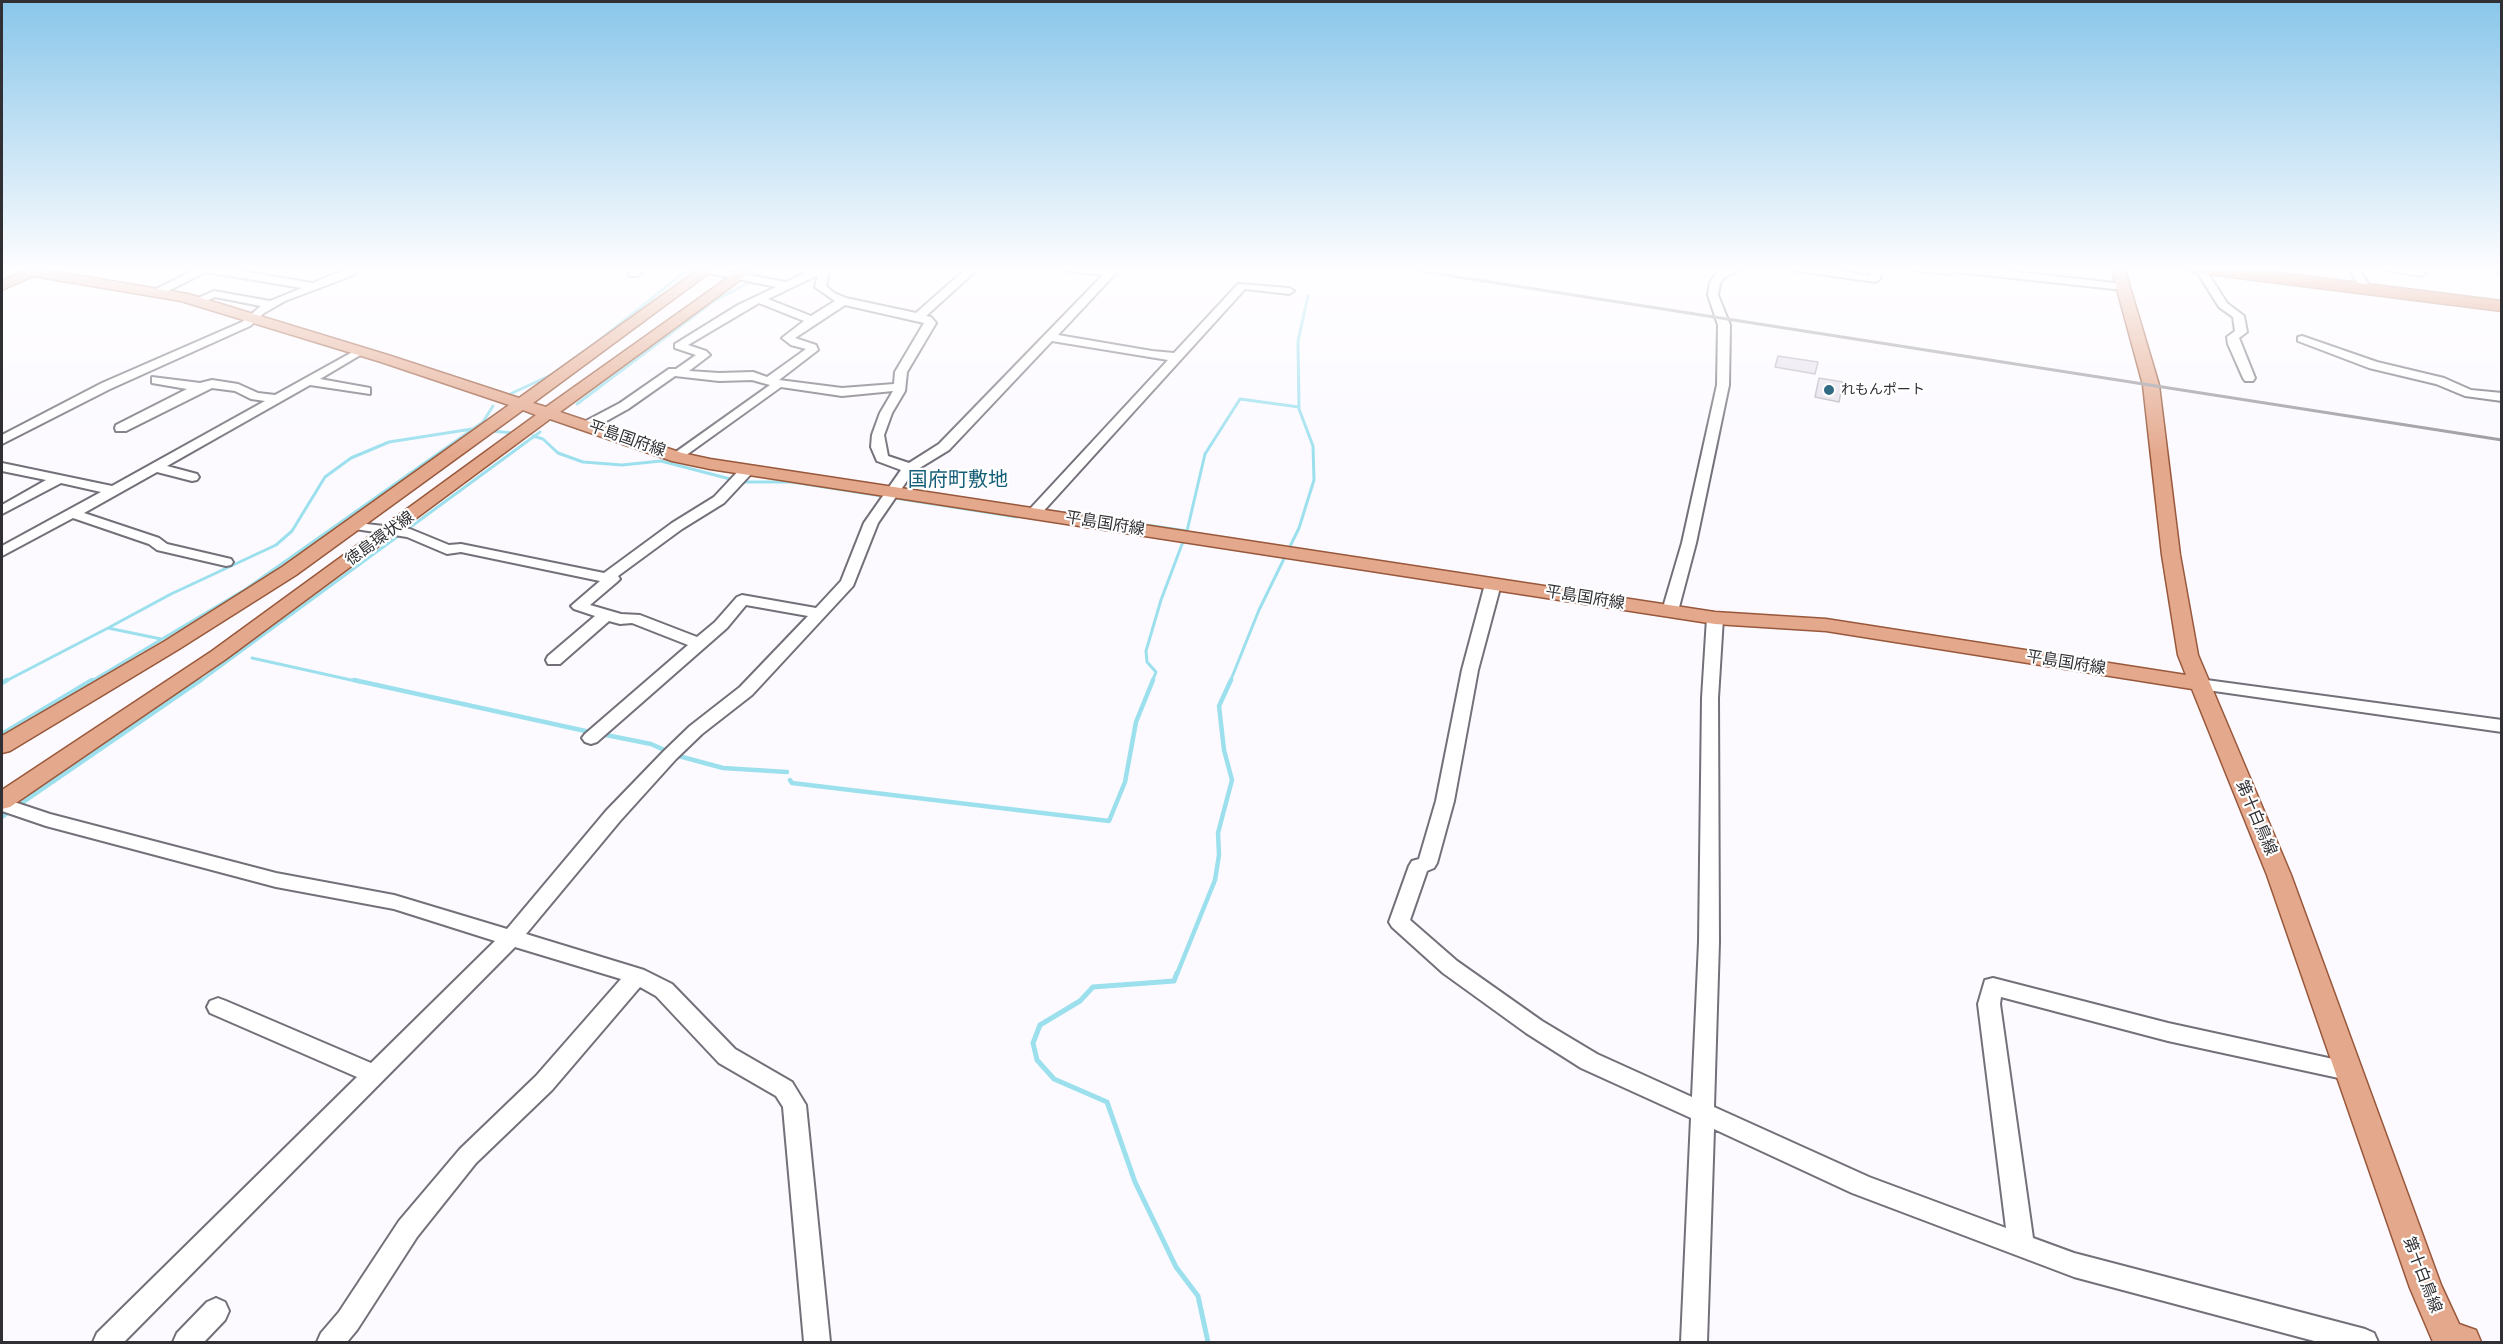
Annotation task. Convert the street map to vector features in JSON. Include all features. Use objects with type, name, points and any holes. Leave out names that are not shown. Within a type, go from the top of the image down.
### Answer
[{"type":"main road","name":"平島国府線","points":[[287,330],[740,477],[1034,513],[1715,618],[1826,625],[2199,684]]},
{"type":"main road","name":"徳島環状線","points":[[2,746],[172,645],[274,581],[520,405],[618,330]]},
{"type":"main road","name":"徳島環状線","points":[[7,806],[219,656],[402,531],[550,414],[664,330]]},
{"type":"main road","name":"第十白鳥線","points":[[2135,330],[2151,385],[2171,555],[2188,655],[2279,874],[2426,1288],[2454,1341]]},
{"type":"street","points":[[2,440],[106,386],[229,330]]},
{"type":"street","points":[[678,373],[704,355],[679,346],[705,330]]},
{"type":"street","points":[[678,457],[749,406],[773,382],[812,350],[812,347],[795,343],[788,338],[799,330]]},
{"type":"street","points":[[908,469],[882,458],[878,447],[878,435],[886,412],[900,387],[901,372],[924,330]]},
{"type":"street","points":[[106,1342],[511,938],[613,816],[672,753],[696,730],[746,691],[848,582],[871,523],[908,469],[944,447],[1055,330]]},
{"type":"street","points":[[1034,513],[1202,330]]},
{"type":"street","points":[[1670,611],[1689,543],[1723,385],[1724,330]]},
{"type":"street","points":[[2241,330],[2241,332],[2233,337],[2234,344],[2249,378]]},
{"type":"street","points":[[1048,337],[1152,355],[1177,357]]},
{"type":"street","points":[[2302,339],[2373,365],[2440,381],[2469,393],[2502,397]]},
{"type":"street","points":[[2,552],[358,352]]},
{"type":"street","points":[[587,426],[624,406],[673,372],[719,377],[753,376],[773,382],[842,392],[900,387]]},
{"type":"street","points":[[156,380],[200,387]]},
{"type":"street","points":[[309,381],[361,388]]},
{"type":"street","points":[[121,428],[200,387],[212,384],[255,396],[276,399]]},
{"type":"street","points":[[2,467],[113,490]]},
{"type":"street","points":[[155,467],[192,477]]},
{"type":"street","points":[[606,578],[676,526],[719,500],[740,477]]},
{"type":"street","points":[[2,510],[59,479]]},
{"type":"street","points":[[71,513],[154,541],[162,547],[226,562]]},
{"type":"street","points":[[354,525],[402,531],[447,550],[461,548],[612,579],[579,606],[620,619],[634,618],[698,643]]},
{"type":"street","points":[[1493,584],[1470,670],[1444,801],[1427,863],[1419,866],[1400,922],[1449,967],[1534,1027],[1589,1061],[1861,1185],[2074,1265],[2365,1342]]},
{"type":"street","points":[[594,735],[721,624],[742,600],[819,613]]},
{"type":"street","points":[[554,660],[606,615]]},
{"type":"street","points":[[1694,1342],[1709,907],[1710,698],[1715,618]]},
{"type":"street","points":[[2199,684],[2500,728]]},
{"type":"street","points":[[7,806],[276,880],[394,902],[637,976],[664,990],[727,1056],[784,1089],[794,1105],[817,1342]]},
{"type":"street","points":[[330,1342],[348,1321],[408,1229],[468,1156],[544,1083],[637,976]]},
{"type":"street","points":[[2021,1245],[1990,1016],[1989,1004],[1993,986],[2168,1032],[2348,1071]]},
{"type":"street","points":[[218,1007],[374,1074]]},
{"type":"street","points":[[186,1342],[216,1311]]},
{"type":"building","points":[[1778,356],[1818,362],[1815,374],[1775,367]]},
{"type":"building","name":"れもんポート","points":[[1819,378],[1843,382],[1839,402],[1815,397]]},
{"type":"waterway","points":[[508,395],[551,375],[613,330]]},
{"type":"waterway","points":[[577,404],[676,330]]},
{"type":"waterway","points":[[1299,407],[1298,341],[1301,330]]},
{"type":"waterway","points":[[1187,531],[1205,454],[1240,399],[1299,407]]},
{"type":"waterway","points":[[90,682],[246,589],[483,422],[493,406]]},
{"type":"waterway","points":[[1230,682],[1259,610],[1299,528],[1314,480],[1313,446],[1299,407]]},
{"type":"waterway","points":[[108,628],[171,594],[276,545],[292,531],[325,477],[351,458],[389,442],[472,429]]},
{"type":"waterway","points":[[491,431],[514,433]]},
{"type":"waterway","points":[[534,436],[540,432]]},
{"type":"waterway","points":[[199,682],[534,436]]},
{"type":"waterway","points":[[534,436],[543,439],[558,453],[583,462],[622,465],[661,461],[734,480]]},
{"type":"waterway","points":[[741,482],[792,482],[1017,517]]},
{"type":"waterway","points":[[1044,510],[1187,531]]},
{"type":"waterway","points":[[1152,682],[1156,672],[1147,662],[1146,651],[1161,600],[1187,531]]},
{"type":"waterway","points":[[4,682],[108,628]]},
{"type":"waterway","points":[[108,628],[161,639]]},
{"type":"waterway","points":[[252,658],[360,682]]},
{"type":"waterway","points":[[2,683],[7,680]]},
{"type":"waterway","points":[[2,734],[92,680]]},
{"type":"waterway","points":[[16,807],[201,680]]},
{"type":"waterway","points":[[354,680],[590,732]]},
{"type":"waterway","points":[[790,780],[792,783],[1109,821],[1125,782],[1136,722],[1153,680]]},
{"type":"waterway","points":[[1177,974],[1215,880],[1219,855],[1218,833],[1232,780],[1224,750],[1219,706],[1231,680]]},
{"type":"waterway","points":[[601,734],[651,744],[669,752]]},
{"type":"waterway","points":[[675,755],[723,768],[787,772]]},
{"type":"waterway","points":[[2,817],[10,811]]},
{"type":"waterway","points":[[1177,973],[1174,981],[1093,987],[1080,1001],[1040,1025],[1033,1043],[1037,1060],[1054,1079],[1107,1102],[1135,1182],[1176,1267],[1198,1296],[1208,1342]]},
{"type":"railway","points":[[1796,330],[2502,440]]},
{"type":"place","name":"れもんポート","points":[[1829,390]]},
{"type":"district","name":"国府町敷地","points":[[958,480]]}]
